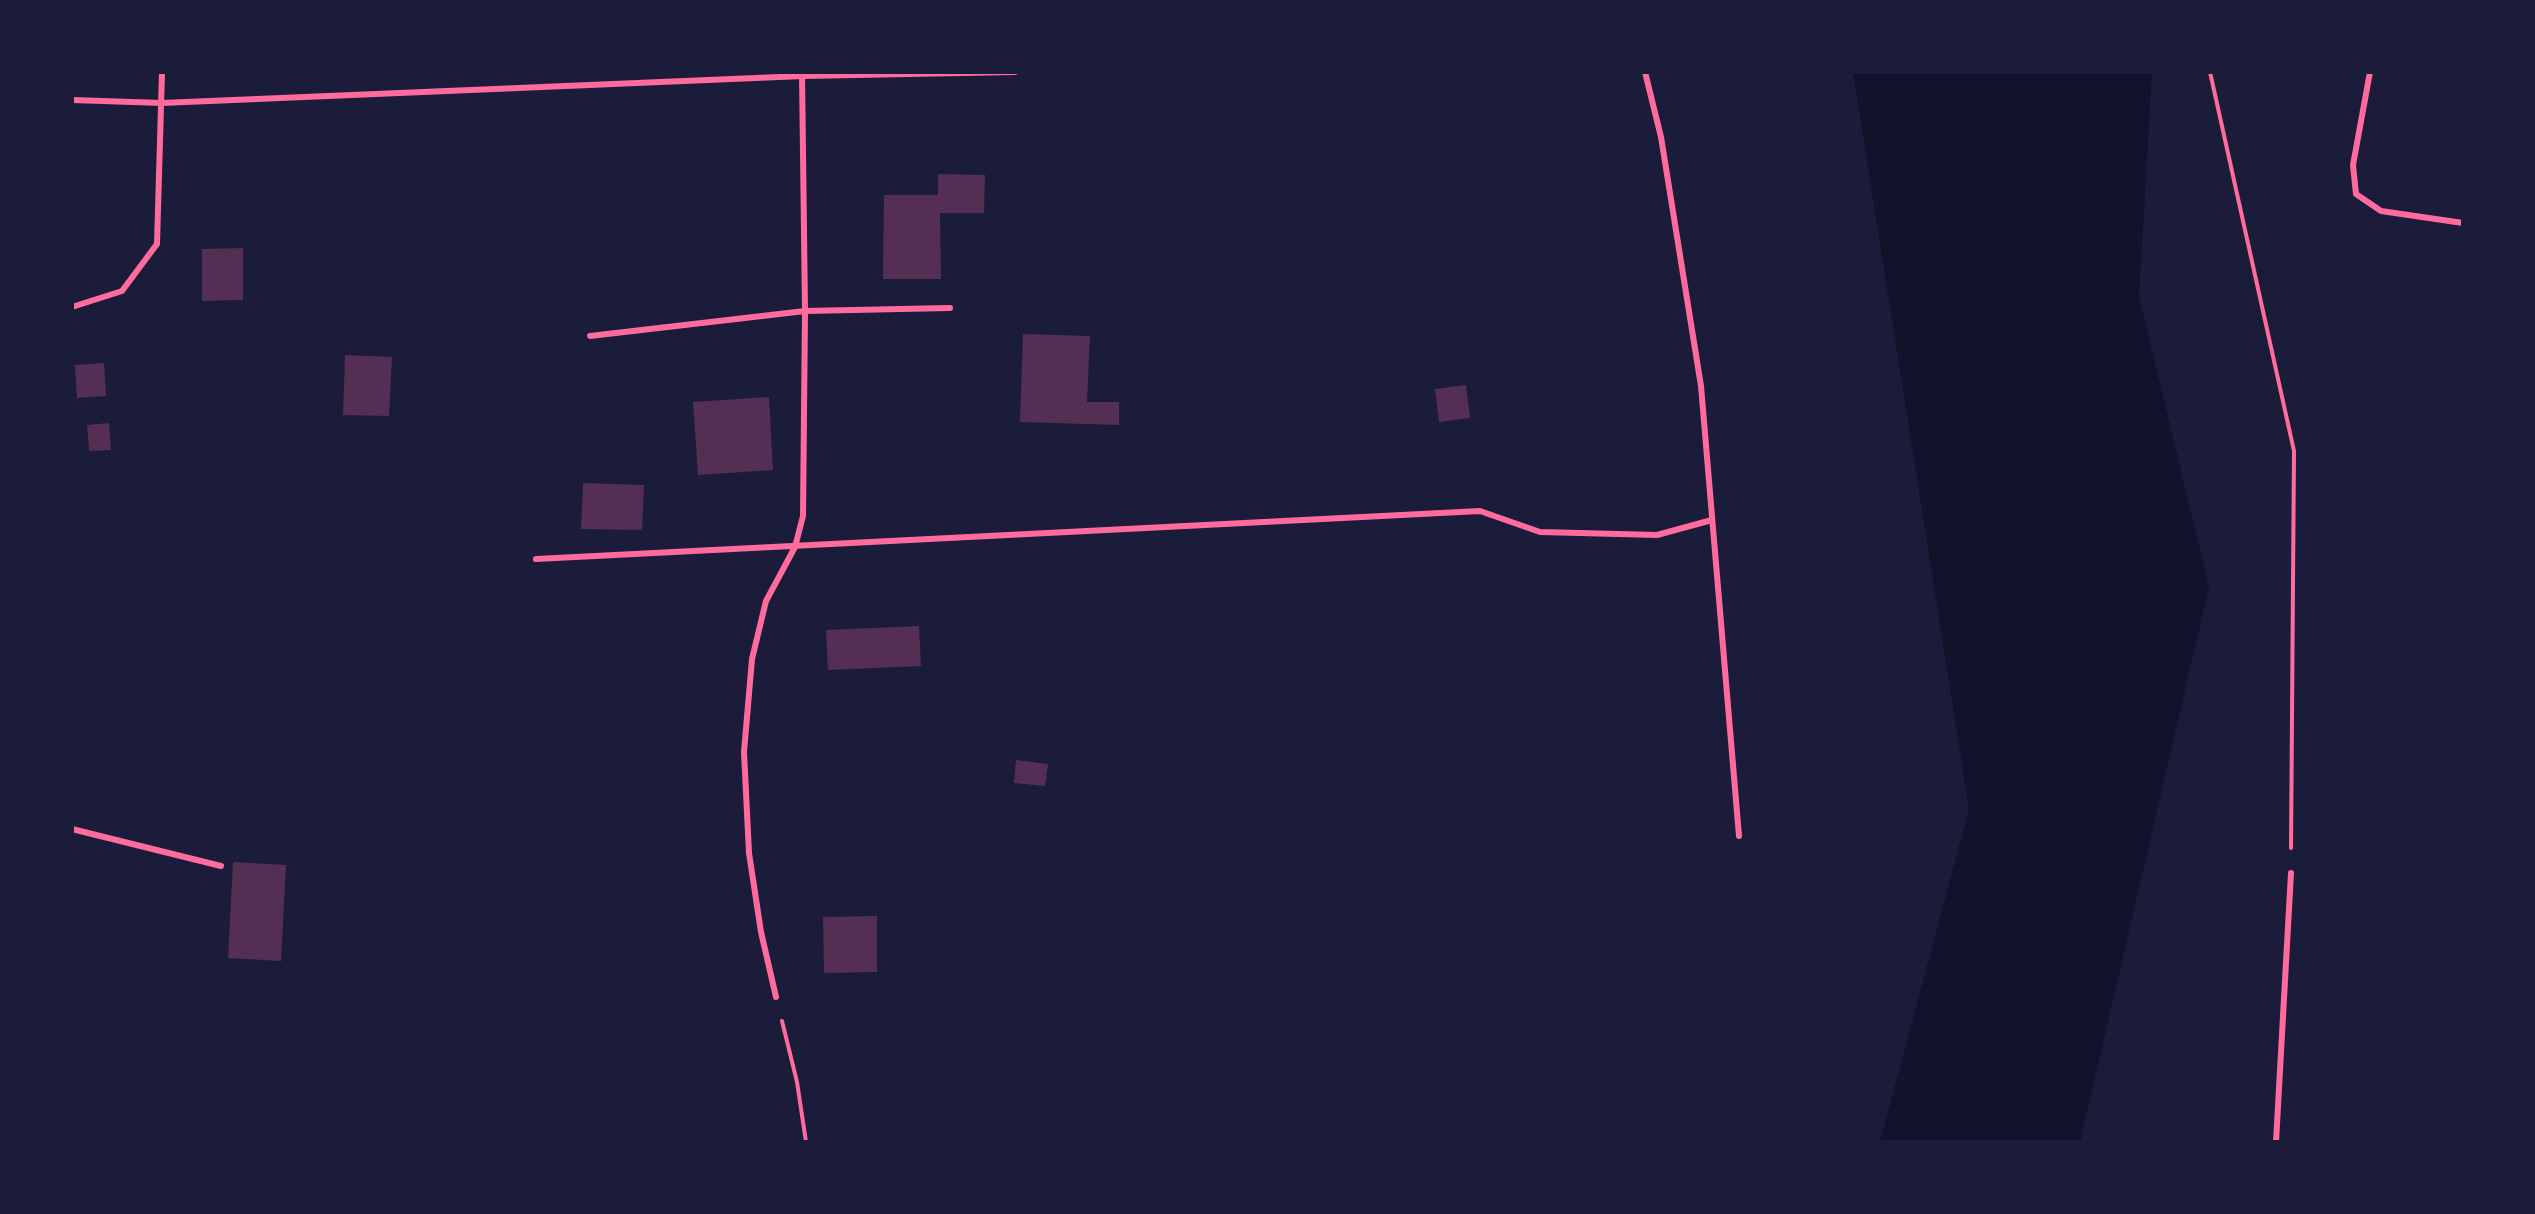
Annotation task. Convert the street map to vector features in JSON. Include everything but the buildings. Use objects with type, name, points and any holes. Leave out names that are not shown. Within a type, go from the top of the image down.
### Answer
[{"type":"street","points":[[72,307],[122,291],[157,244],[162,72]]},
{"type":"street","points":[[72,100],[162,103],[802,74],[1015,72]]},
{"type":"street","points":[[1645,72],[1661,137],[1701,386],[1739,837]]},
{"type":"street","points":[[2370,72],[2354,165],[2355,194],[2381,211],[2463,223]]},
{"type":"street","points":[[776,997],[761,932],[749,853],[744,752],[752,659],[763,612],[766,601],[795,547],[803,516],[805,311],[802,74]]},
{"type":"street","points":[[590,336],[805,311],[951,308]]},
{"type":"street","points":[[536,559],[1480,511],[1540,532],[1657,535],[1712,520]]},
{"type":"street","points":[[72,829],[221,866]]},
{"type":"street","points":[[2276,1142],[2291,873]]},
{"type":"path","points":[[2210,72],[2294,451],[2291,873]]},
{"type":"path","points":[[776,997],[797,1082],[806,1142]]},
{"type":"shaded area","points":[[1853,72],[2152,72],[2139,296],[2209,587],[2080,1142],[1880,1142],[1969,809]]}]
